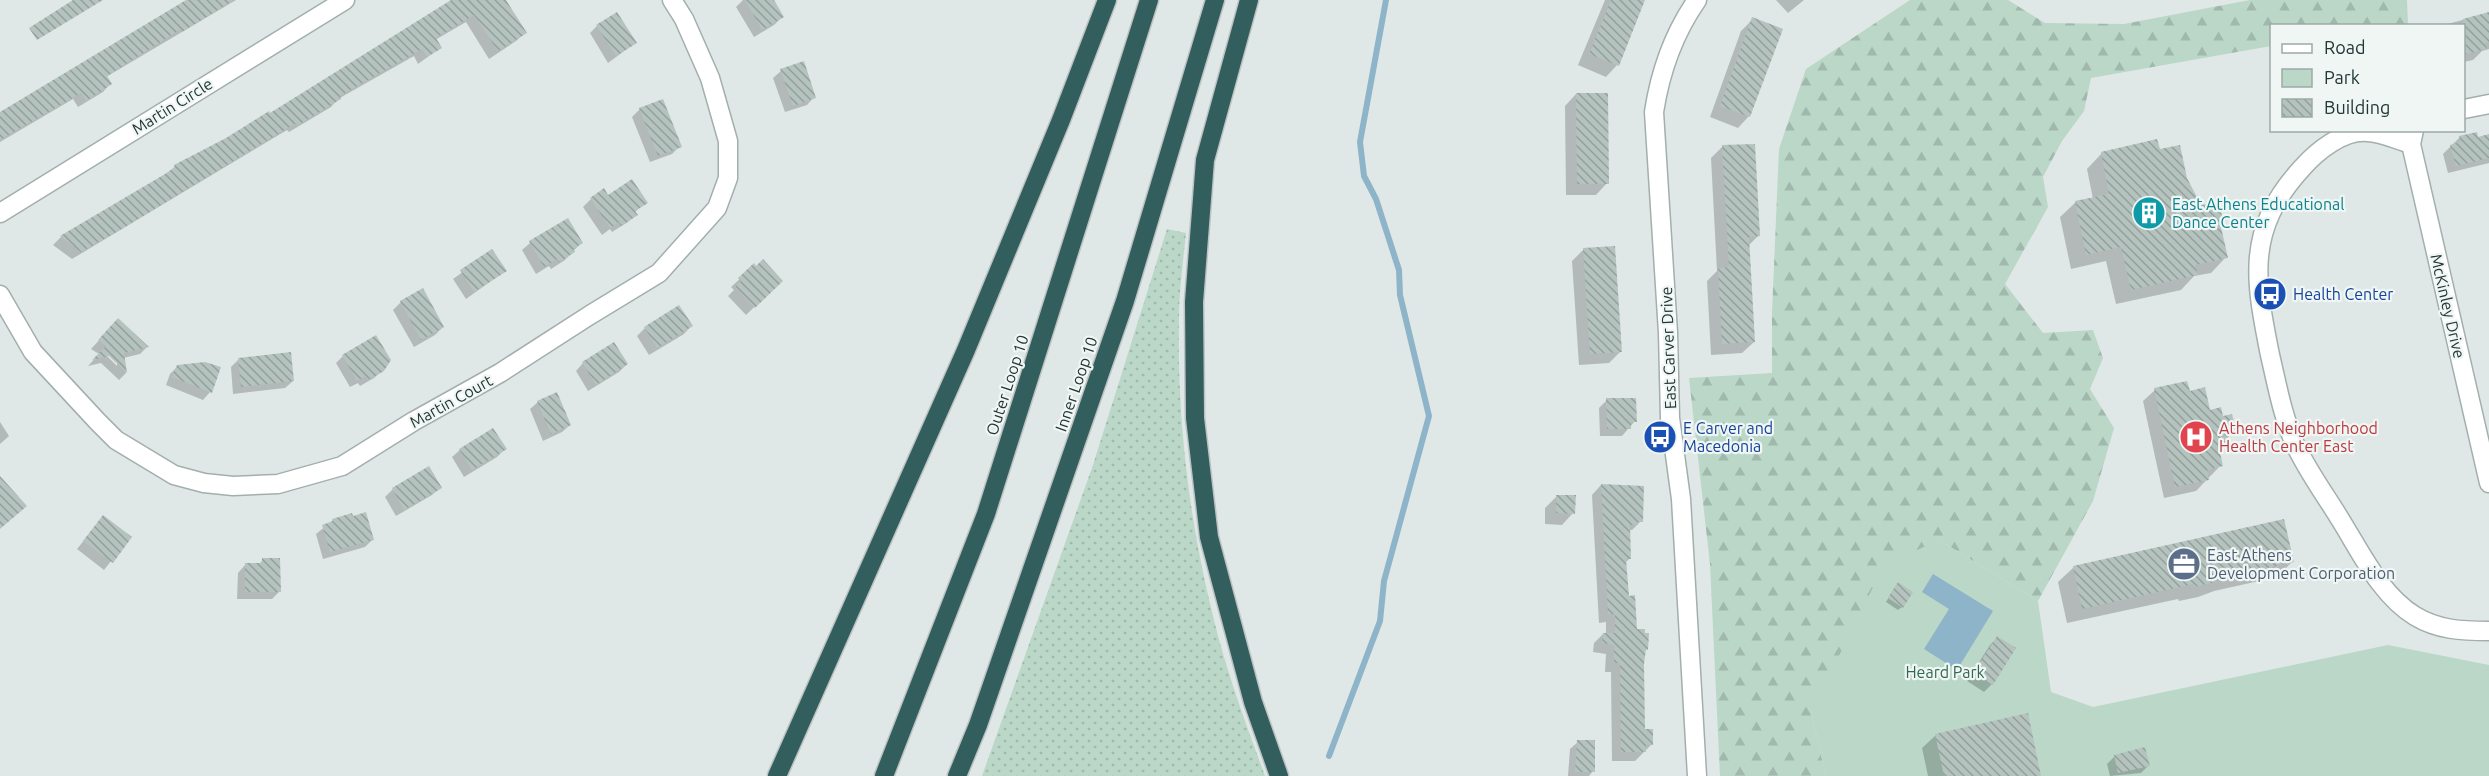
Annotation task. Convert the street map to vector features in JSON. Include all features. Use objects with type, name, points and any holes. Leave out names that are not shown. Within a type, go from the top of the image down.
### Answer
[{"type":"highway","points":[[777,776],[966,350],[1061,120],[1107,0]]},
{"type":"highway","name":"Outer Loop 10","points":[[884,776],[986,514],[1149,0]]},
{"type":"highway","name":"Inner Loop 10","points":[[957,776],[978,725],[1125,301],[1215,0]]},
{"type":"highway","points":[[1249,0],[1205,160],[1194,302],[1195,418],[1209,537],[1252,702],[1279,776]]},
{"type":"street","name":"Martin Circle","points":[[0,213],[345,0]]},
{"type":"street","name":"Martin Court","points":[[0,295],[33,352],[98,422],[116,440],[174,475],[204,483],[233,486],[278,484],[342,466],[414,421],[501,373],[659,273],[717,208],[728,177],[728,141],[710,78],[684,19],[672,0]]},
{"type":"street","name":"East Carver Drive","points":[[1697,0],[1672,46],[1658,84],[1654,112],[1667,309],[1671,418],[1681,499],[1697,776]]},
{"type":"street","points":[[2465,109],[2489,104]]},
{"type":"street","points":[[2412,137],[2368,132],[2353,133],[2315,154],[2284,190],[2261,237],[2257,266],[2259,300],[2282,411],[2295,444],[2367,564],[2391,595],[2413,615],[2438,627],[2462,631],[2489,631]]},
{"type":"street","name":"McKinley Drive","points":[[2412,137],[2489,483]]},
{"type":"green space","points":[[1910,0],[2008,0],[2045,23],[2124,24],[2250,0],[2407,0],[2408,24],[2270,24],[2270,46],[2091,78],[2084,111],[2062,141],[2043,177],[2048,207],[2005,284],[2043,333],[2093,330],[2103,358],[2090,389],[2114,428],[2093,501],[2038,601],[1939,540],[1811,712],[1826,776],[1720,776],[1710,564],[1689,378],[1772,373],[1772,313],[1779,149],[1806,69]]},
{"type":"green space","points":[[1167,229],[1186,233],[1179,308],[1180,394],[1186,469],[1197,543],[1224,657],[1265,776],[982,776],[1093,465]]},
{"type":"green space","name":"Heard Park","points":[[1939,540],[2038,601],[2051,692],[2093,707],[2388,645],[2489,665],[2489,776],[1826,776],[1811,712],[1884,565]]},
{"type":"water","points":[[1933,574],[1993,611],[1957,670],[1924,649],[1949,609],[1922,592]]},
{"type":"building","points":[[73,0],[103,0],[37,40],[29,28]]},
{"type":"building","points":[[186,0],[234,0],[182,32],[181,29],[107,76],[112,84],[86,101],[81,93],[0,140],[0,112]]},
{"type":"building","points":[[451,0],[506,0],[527,33],[498,51],[474,15],[436,38],[442,48],[427,57],[422,49],[340,96],[341,99],[298,125],[296,123],[81,252],[60,236],[165,174],[175,167],[174,165],[226,138],[269,111],[270,113]]},
{"type":"building","points":[[745,0],[774,0],[784,17],[762,30]]},
{"type":"building","points":[[1611,0],[1645,0],[1619,66],[1589,54]]},
{"type":"building","points":[[617,12],[637,43],[616,56],[596,25]]},
{"type":"building","points":[[2489,12],[2489,42],[2485,43],[2487,49],[2465,54],[2463,19]]},
{"type":"building","points":[[1752,17],[1783,29],[1750,117],[1720,106]]},
{"type":"building","points":[[804,61],[816,98],[793,106],[780,69]]},
{"type":"building","points":[[1576,93],[1608,93],[1609,184],[1577,184]]},
{"type":"building","points":[[663,99],[682,147],[658,156],[639,108]]},
{"type":"building","points":[[2477,132],[2478,137],[2489,134],[2489,158],[2456,166],[2450,145],[2461,142],[2459,136]]},
{"type":"building","name":"East Athens Educational Dance Center","points":[[2157,139],[2160,149],[2180,145],[2187,178],[2201,205],[2220,202],[2222,217],[2219,218],[2228,258],[2195,265],[2198,275],[2131,290],[2121,247],[2086,255],[2075,201],[2109,194],[2101,152]]},
{"type":"building","points":[[1755,144],[1760,236],[1749,237],[1755,342],[1722,344],[1718,268],[1729,267],[1722,145]]},
{"type":"building","points":[[632,179],[648,203],[635,211],[638,215],[621,226],[619,222],[610,228],[590,198],[604,188],[608,195]]},
{"type":"building","points":[[568,218],[583,243],[573,249],[575,252],[559,262],[557,259],[544,267],[529,241]]},
{"type":"building","points":[[1615,246],[1622,352],[1590,354],[1583,248]]},
{"type":"building","points":[[492,249],[507,271],[474,292],[460,270]]},
{"type":"building","points":[[763,259],[783,281],[755,308],[735,287],[741,281],[738,278],[754,263],[756,266]]},
{"type":"building","points":[[423,288],[444,327],[421,340],[400,301]]},
{"type":"building","points":[[679,305],[693,326],[657,348],[644,327]]},
{"type":"building","points":[[118,318],[149,347],[124,353],[127,373],[109,356],[92,360],[106,346],[98,340]]},
{"type":"building","points":[[376,335],[391,360],[384,371],[368,380],[366,376],[357,381],[342,355]]},
{"type":"building","points":[[614,342],[628,364],[596,385],[582,362]]},
{"type":"building","points":[[291,352],[294,381],[241,387],[238,358]]},
{"type":"building","points":[[205,362],[221,367],[212,393],[172,377],[177,365]]},
{"type":"building","name":"Athens Neighborhood Health Center East","points":[[2187,381],[2190,391],[2205,387],[2210,410],[2221,407],[2223,416],[2232,414],[2236,430],[2226,433],[2228,442],[2218,444],[2223,466],[2207,470],[2209,480],[2175,487],[2154,388]]},
{"type":"building","points":[[557,392],[571,425],[551,434],[537,401]]},
{"type":"building","points":[[1606,398],[1636,398],[1637,422],[1631,422],[1631,429],[1607,429]]},
{"type":"building","points":[[493,428],[507,449],[472,470],[459,449]]},
{"type":"building","points":[[429,466],[442,488],[404,510],[392,488]]},
{"type":"building","points":[[0,476],[27,506],[0,529]]},
{"type":"building","points":[[1601,484],[1644,486],[1643,522],[1630,525],[1631,559],[1626,559],[1629,596],[1635,595],[1637,629],[1645,629],[1645,633],[1649,633],[1644,664],[1645,729],[1653,729],[1653,745],[1646,745],[1646,752],[1621,752],[1620,663],[1614,663],[1614,645],[1602,643],[1603,633],[1615,633],[1615,614],[1608,614]]},
{"type":"building","points":[[1556,495],[1576,495],[1575,514],[1556,513]]},
{"type":"building","points":[[366,512],[374,540],[330,552],[322,525],[333,521],[332,519],[352,513],[353,516]]},
{"type":"building","points":[[103,515],[132,537],[113,563],[83,541]]},
{"type":"building","points":[[2284,519],[2294,562],[2214,580],[2215,582],[2194,587],[2193,584],[2082,609],[2073,566]]},
{"type":"building","points":[[262,558],[280,558],[281,592],[245,592],[245,563],[262,563]]},
{"type":"building","points":[[1898,582],[1913,592],[1903,608],[1888,598]]},
{"type":"building","points":[[1997,636],[2016,648],[1993,685],[1973,673]]},
{"type":"building","points":[[2028,713],[2041,776],[1944,776],[1935,734]]},
{"type":"building","points":[[1577,740],[1595,740],[1595,772],[1575,772]]},
{"type":"building","points":[[2145,747],[2150,766],[2118,773],[2114,755]]},
{"type":"waterway","points":[[1329,756],[1380,621],[1384,581],[1429,416],[1400,295],[1399,270],[1376,199],[1364,176],[1360,142],[1386,0]]},
{"type":"place","name":"East Athens Educational Dance Center","points":[[2149,213]]},
{"type":"place","name":"Health Center","points":[[2270,294]]},
{"type":"place","name":"E Carver and Macedonia","points":[[1660,437]]},
{"type":"place","name":"Athens Neighborhood Health Center East","points":[[2196,437]]},
{"type":"place","name":"East Athens Development Corporation","points":[[2184,564]]}]
